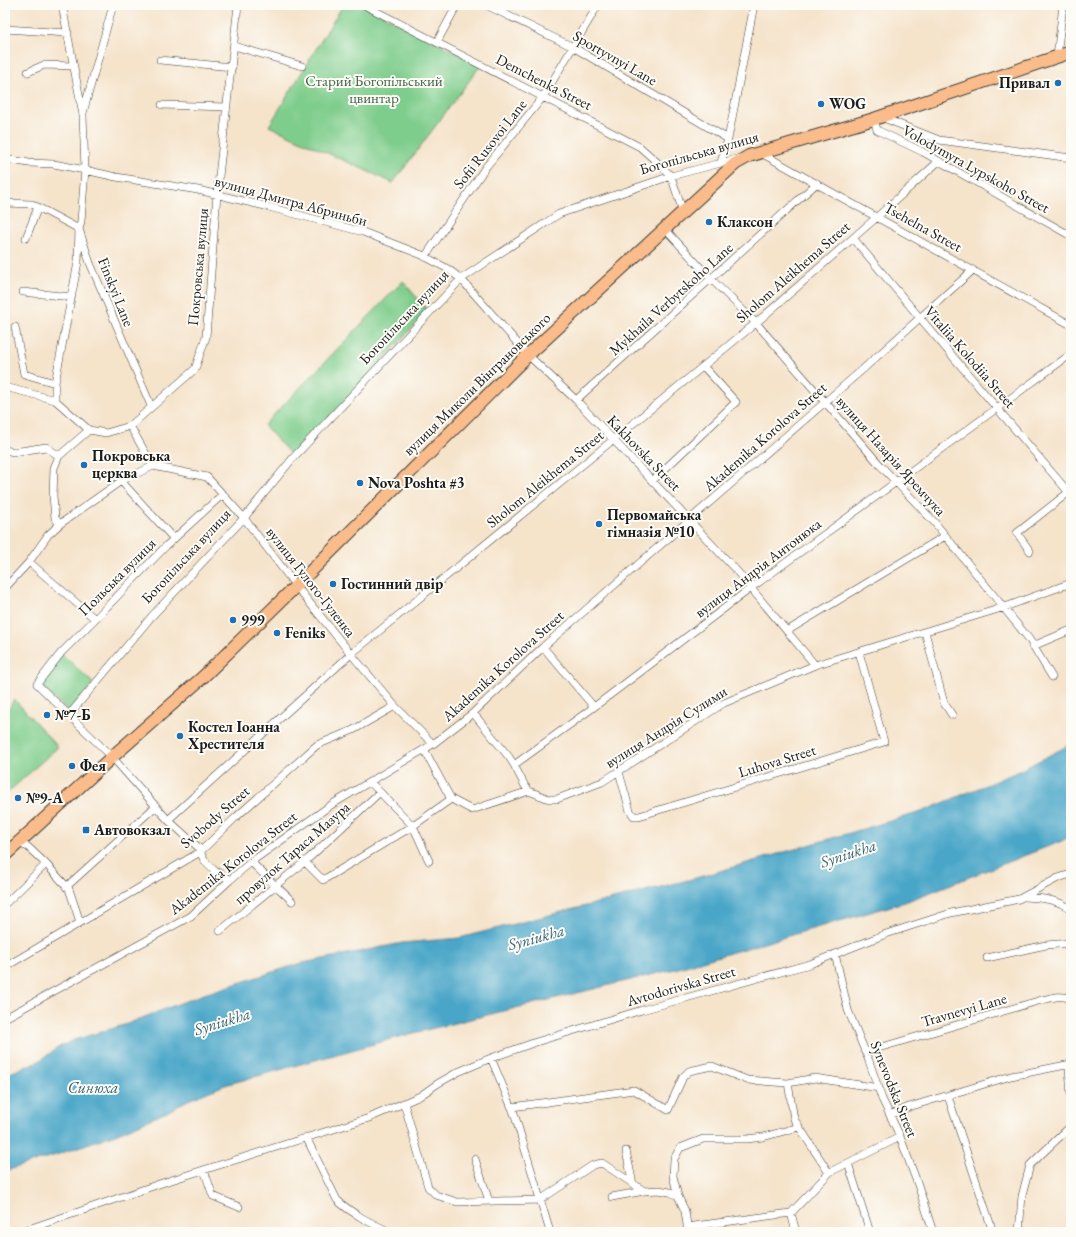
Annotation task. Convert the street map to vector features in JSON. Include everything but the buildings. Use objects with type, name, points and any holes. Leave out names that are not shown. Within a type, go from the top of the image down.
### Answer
[{"type":"main road","name":"Богопільська вулиця","points":[[749,156],[877,118],[1071,52]]},
{"type":"main road","name":"вулиця Миколи Вінграновського","points":[[10,848],[71,796],[112,757],[203,677],[528,355],[735,164],[749,156]]},
{"type":"street","points":[[55,400],[55,383],[78,262],[78,229],[85,170],[83,115],[62,5]]},
{"type":"street","points":[[83,115],[113,5]]},
{"type":"street","name":"Покровська вулиця","points":[[130,426],[150,406],[195,369],[206,337],[217,194],[238,5]]},
{"type":"street","name":"Demchenka Street","points":[[364,5],[640,147],[671,176],[683,212]]},
{"type":"street","points":[[437,42],[457,5]]},
{"type":"street","name":"Sportyvnyi Lane","points":[[486,5],[573,47],[728,139]]},
{"type":"street","name":"Sofii Rusovoi Lane","points":[[425,257],[485,168],[543,97],[598,5]]},
{"type":"street","points":[[721,162],[728,139],[754,5]]},
{"type":"street","points":[[1057,57],[1063,5]]},
{"type":"street","points":[[5,29],[68,33]]},
{"type":"street","points":[[234,46],[302,66]]},
{"type":"street","points":[[160,60],[232,67]]},
{"type":"street","points":[[28,72],[44,65],[74,66]]},
{"type":"street","points":[[162,105],[227,107]]},
{"type":"street","points":[[877,118],[939,140],[1071,158]]},
{"type":"street","name":"Volodymyra Lypskoho Street","points":[[877,118],[877,130],[924,152],[1071,236]]},
{"type":"street","name":"Tsehelna Street","points":[[761,153],[1071,325]]},
{"type":"street","name":"Богопільська вулиця","points":[[69,715],[152,616],[244,518],[293,458],[461,279],[559,214],[671,176],[749,156]]},
{"type":"street","name":"вулиця Дмитра Абриньби","points":[[5,159],[28,163],[54,164],[116,177],[217,194],[362,232],[425,257],[448,269],[461,279],[528,355]]},
{"type":"street","name":"Sholom Aleikhema Street","points":[[168,820],[351,654],[756,323],[939,161]]},
{"type":"street","name":"Mykhaila Verbytskoho Lane","points":[[576,400],[712,280],[817,183]]},
{"type":"street","points":[[5,203],[32,204],[78,229]]},
{"type":"street","points":[[26,238],[38,207]]},
{"type":"street","name":"Finskyi Lane","points":[[78,229],[90,263],[150,406]]},
{"type":"street","name":"вулиця Назарія Яремчука","points":[[665,229],[712,280],[756,323],[935,523],[1005,607],[1033,646],[1052,677]]},
{"type":"street","name":"Vitaliia Kolodiia Street","points":[[853,238],[1070,494],[1017,532],[1030,551]]},
{"type":"street","name":"Akademika Korolova Street","points":[[5,1018],[191,916],[251,862],[331,805],[432,744],[473,713],[543,647],[826,403],[973,270]]},
{"type":"street","points":[[23,292],[72,297]]},
{"type":"street","points":[[15,327],[24,374],[55,383]]},
{"type":"street","name":"вулиця Андрія Антонюка","points":[[514,765],[896,481],[1071,354]]},
{"type":"street","name":"Kakhovska Street","points":[[528,355],[576,400],[689,520],[751,588],[815,665]]},
{"type":"street","points":[[652,481],[736,402],[703,366]]},
{"type":"street","points":[[5,588],[29,562],[48,535],[60,524],[121,481],[153,466],[130,426],[106,433],[89,430],[55,400],[6,390]]},
{"type":"street","points":[[60,524],[55,518],[53,496],[54,468],[59,456],[89,430]]},
{"type":"street","points":[[5,450],[14,452],[46,447],[59,456]]},
{"type":"street","name":"вулиця Гулого-Гуленка","points":[[153,466],[207,477],[244,518],[351,654],[395,706],[432,744]]},
{"type":"street","points":[[121,481],[174,539]]},
{"type":"street","name":"Польська вулиця","points":[[69,715],[37,684],[61,653],[174,539],[223,494]]},
{"type":"street","points":[[787,631],[945,536]]},
{"type":"street","points":[[29,562],[95,619]]},
{"type":"street","name":"вулиця Андрія Сулими","points":[[529,791],[549,799],[557,799],[602,782],[724,703],[815,665],[1005,607],[1071,583]]},
{"type":"street","points":[[1033,646],[1071,630]]},
{"type":"street","points":[[925,632],[944,702],[952,715]]},
{"type":"street","points":[[543,647],[594,707]]},
{"type":"street","name":"Luhova Street","points":[[619,772],[630,812],[634,816],[639,816],[884,742],[859,652]]},
{"type":"street","name":"Svobody Street","points":[[5,967],[200,852],[317,745],[353,730],[395,706]]},
{"type":"street","points":[[424,749],[451,799],[472,810],[529,791],[514,765],[473,713]]},
{"type":"street","points":[[69,715],[112,757],[168,820],[198,848],[204,860],[215,871],[230,880]]},
{"type":"street","points":[[370,782],[413,826],[429,861]]},
{"type":"street","name":"провулок Тараса Мазура","points":[[220,931],[305,862],[380,792]]},
{"type":"street","points":[[305,862],[323,880],[413,826],[451,799]]},
{"type":"street","points":[[66,887],[156,806]]},
{"type":"street","points":[[10,848],[28,847],[46,864],[69,889],[80,922]]},
{"type":"street","points":[[251,862],[292,902]]},
{"type":"street","points":[[5,904],[46,864]]},
{"type":"street","points":[[1024,897],[1058,878],[1071,874]]},
{"type":"street","name":"Avtodorivska Street","points":[[20,1232],[204,1170],[368,1118],[420,1096],[436,1084],[458,1072],[491,1058],[642,1010],[810,964],[886,934],[951,913],[1024,897],[1041,898],[1063,903],[1071,909]]},
{"type":"street","points":[[987,958],[1046,944],[1071,943]]},
{"type":"street","name":"Synevodska Street","points":[[835,954],[848,1010],[882,1099],[900,1137],[934,1232]]},
{"type":"street","name":"Travnevyi Lane","points":[[865,1052],[1038,1002],[1062,997],[1069,998],[1071,1000]]},
{"type":"street","points":[[491,1058],[512,1107],[550,1232]]},
{"type":"street","points":[[890,1115],[909,1107],[1011,1076],[1070,1065],[1071,1095]]},
{"type":"street","points":[[512,1107],[634,1090],[668,1110],[683,1078],[689,1071],[712,1066],[747,1080],[788,1083],[815,1078],[879,1088]]},
{"type":"street","points":[[788,1083],[794,1119],[829,1173]]},
{"type":"street","points":[[948,1096],[994,1232]]},
{"type":"street","points":[[404,1103],[428,1187],[436,1195],[457,1202],[540,1200],[594,1165],[602,1163],[644,1192]]},
{"type":"street","points":[[1019,1232],[1022,1196],[1030,1165],[1071,1126]]},
{"type":"street","points":[[799,1127],[763,1137],[747,1139],[703,1139],[680,1148],[674,1159],[673,1176],[678,1196],[685,1211],[687,1229],[791,1213],[829,1173],[900,1137]]},
{"type":"street","points":[[306,1137],[337,1200],[363,1219],[390,1232]]},
{"type":"street","points":[[626,1151],[633,1184]]},
{"type":"street","points":[[475,1159],[489,1201]]},
{"type":"street","points":[[848,1163],[870,1232]]},
{"type":"street","points":[[204,1170],[213,1196],[239,1207]]},
{"type":"street","points":[[612,1197],[659,1190],[670,1192],[678,1196]]},
{"type":"street","points":[[791,1213],[796,1232]]},
{"type":"green space","name":"Старий Богопільський цвинтар","points":[[343,5],[363,5],[481,65],[393,183],[269,126]]},
{"type":"green space","points":[[403,281],[428,311],[293,457],[264,425]]},
{"type":"green space","points":[[62,654],[93,683],[69,712],[39,685]]},
{"type":"green space","points":[[14,699],[58,747],[5,795],[5,717]]},
{"type":"water","name":"Синюха","points":[[1071,744],[1071,835],[1062,841],[905,902],[675,969],[410,1034],[225,1085],[188,1100],[167,1112],[118,1133],[5,1171],[5,1075],[39,1061],[59,1047],[74,1040],[124,1025],[201,995],[298,964],[402,943],[459,938],[696,878],[921,812],[1017,772]]},
{"type":"place","name":"Привал","points":[[1058,83]]},
{"type":"place","name":"WOG","points":[[821,104]]},
{"type":"place","name":"Клаксон","points":[[709,222]]},
{"type":"place","name":"Покровська церква","points":[[84,465]]},
{"type":"place","name":"Nova Poshta #3","points":[[360,483]]},
{"type":"place","name":"Первомайська гімназія №10","points":[[599,524]]},
{"type":"place","name":"Гостинний двір","points":[[333,584]]},
{"type":"place","name":"999","points":[[233,620]]},
{"type":"place","name":"Feniks","points":[[277,633]]},
{"type":"place","name":"№7-Б","points":[[47,715]]},
{"type":"place","name":"Костел Іоанна Хрестителя","points":[[180,736]]},
{"type":"place","name":"Фея","points":[[72,766]]},
{"type":"place","name":"№9-А","points":[[18,798]]},
{"type":"place","name":"Автовокзал","points":[[86,830]]},
{"type":"water label","name":"Syniukha","points":[[848,853]]},
{"type":"water label","name":"Syniukha","points":[[536,937]]},
{"type":"water label","name":"Syniukha","points":[[222,1021]]}]
